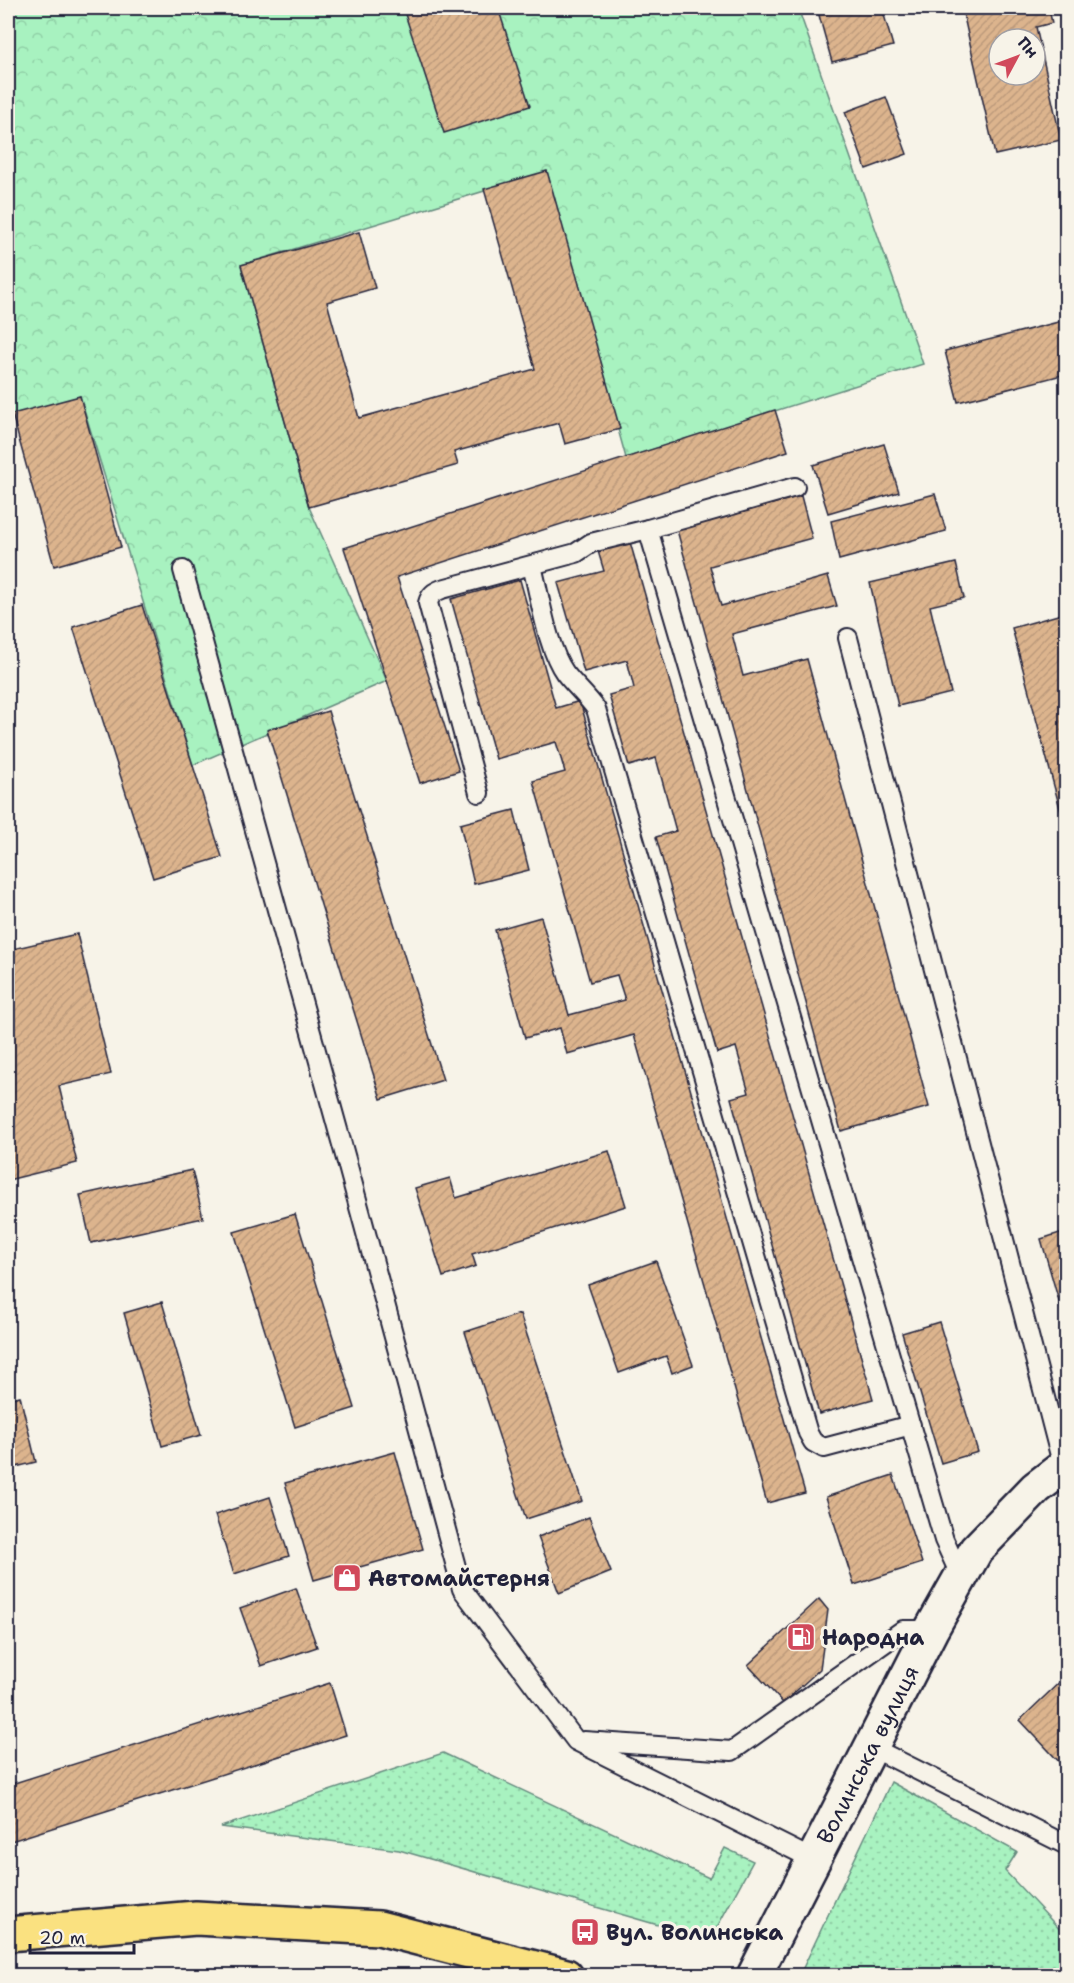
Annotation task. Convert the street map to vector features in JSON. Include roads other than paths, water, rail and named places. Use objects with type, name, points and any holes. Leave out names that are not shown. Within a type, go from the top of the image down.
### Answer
[{"type":"main road","points":[[8,1934],[196,1918],[379,1928],[566,1976]]},
{"type":"street","name":"Волинська вулиця","points":[[754,1976],[931,1630],[976,1550],[1036,1488],[1065,1466]]},
{"type":"lane","points":[[479,793],[428,603],[435,591],[532,566],[576,553],[591,543],[648,530],[795,487]]},
{"type":"lane","points":[[648,530],[944,1540],[961,1577]]},
{"type":"lane","points":[[532,566],[553,647],[564,672],[596,708],[808,1433],[813,1442],[824,1448],[911,1425]]},
{"type":"lane","points":[[183,570],[462,1589],[576,1741],[814,1860]]},
{"type":"lane","points":[[848,638],[1065,1466]]},
{"type":"lane","points":[[576,1741],[732,1750],[903,1630],[931,1630]]},
{"type":"lane","points":[[872,1747],[1066,1845]]},
{"type":"place","name":"Автомайстерня","points":[[347,1578]]},
{"type":"place","name":"Народна","points":[[801,1637]]},
{"type":"place","name":"Вул. Волинська","points":[[585,1932]]}]
